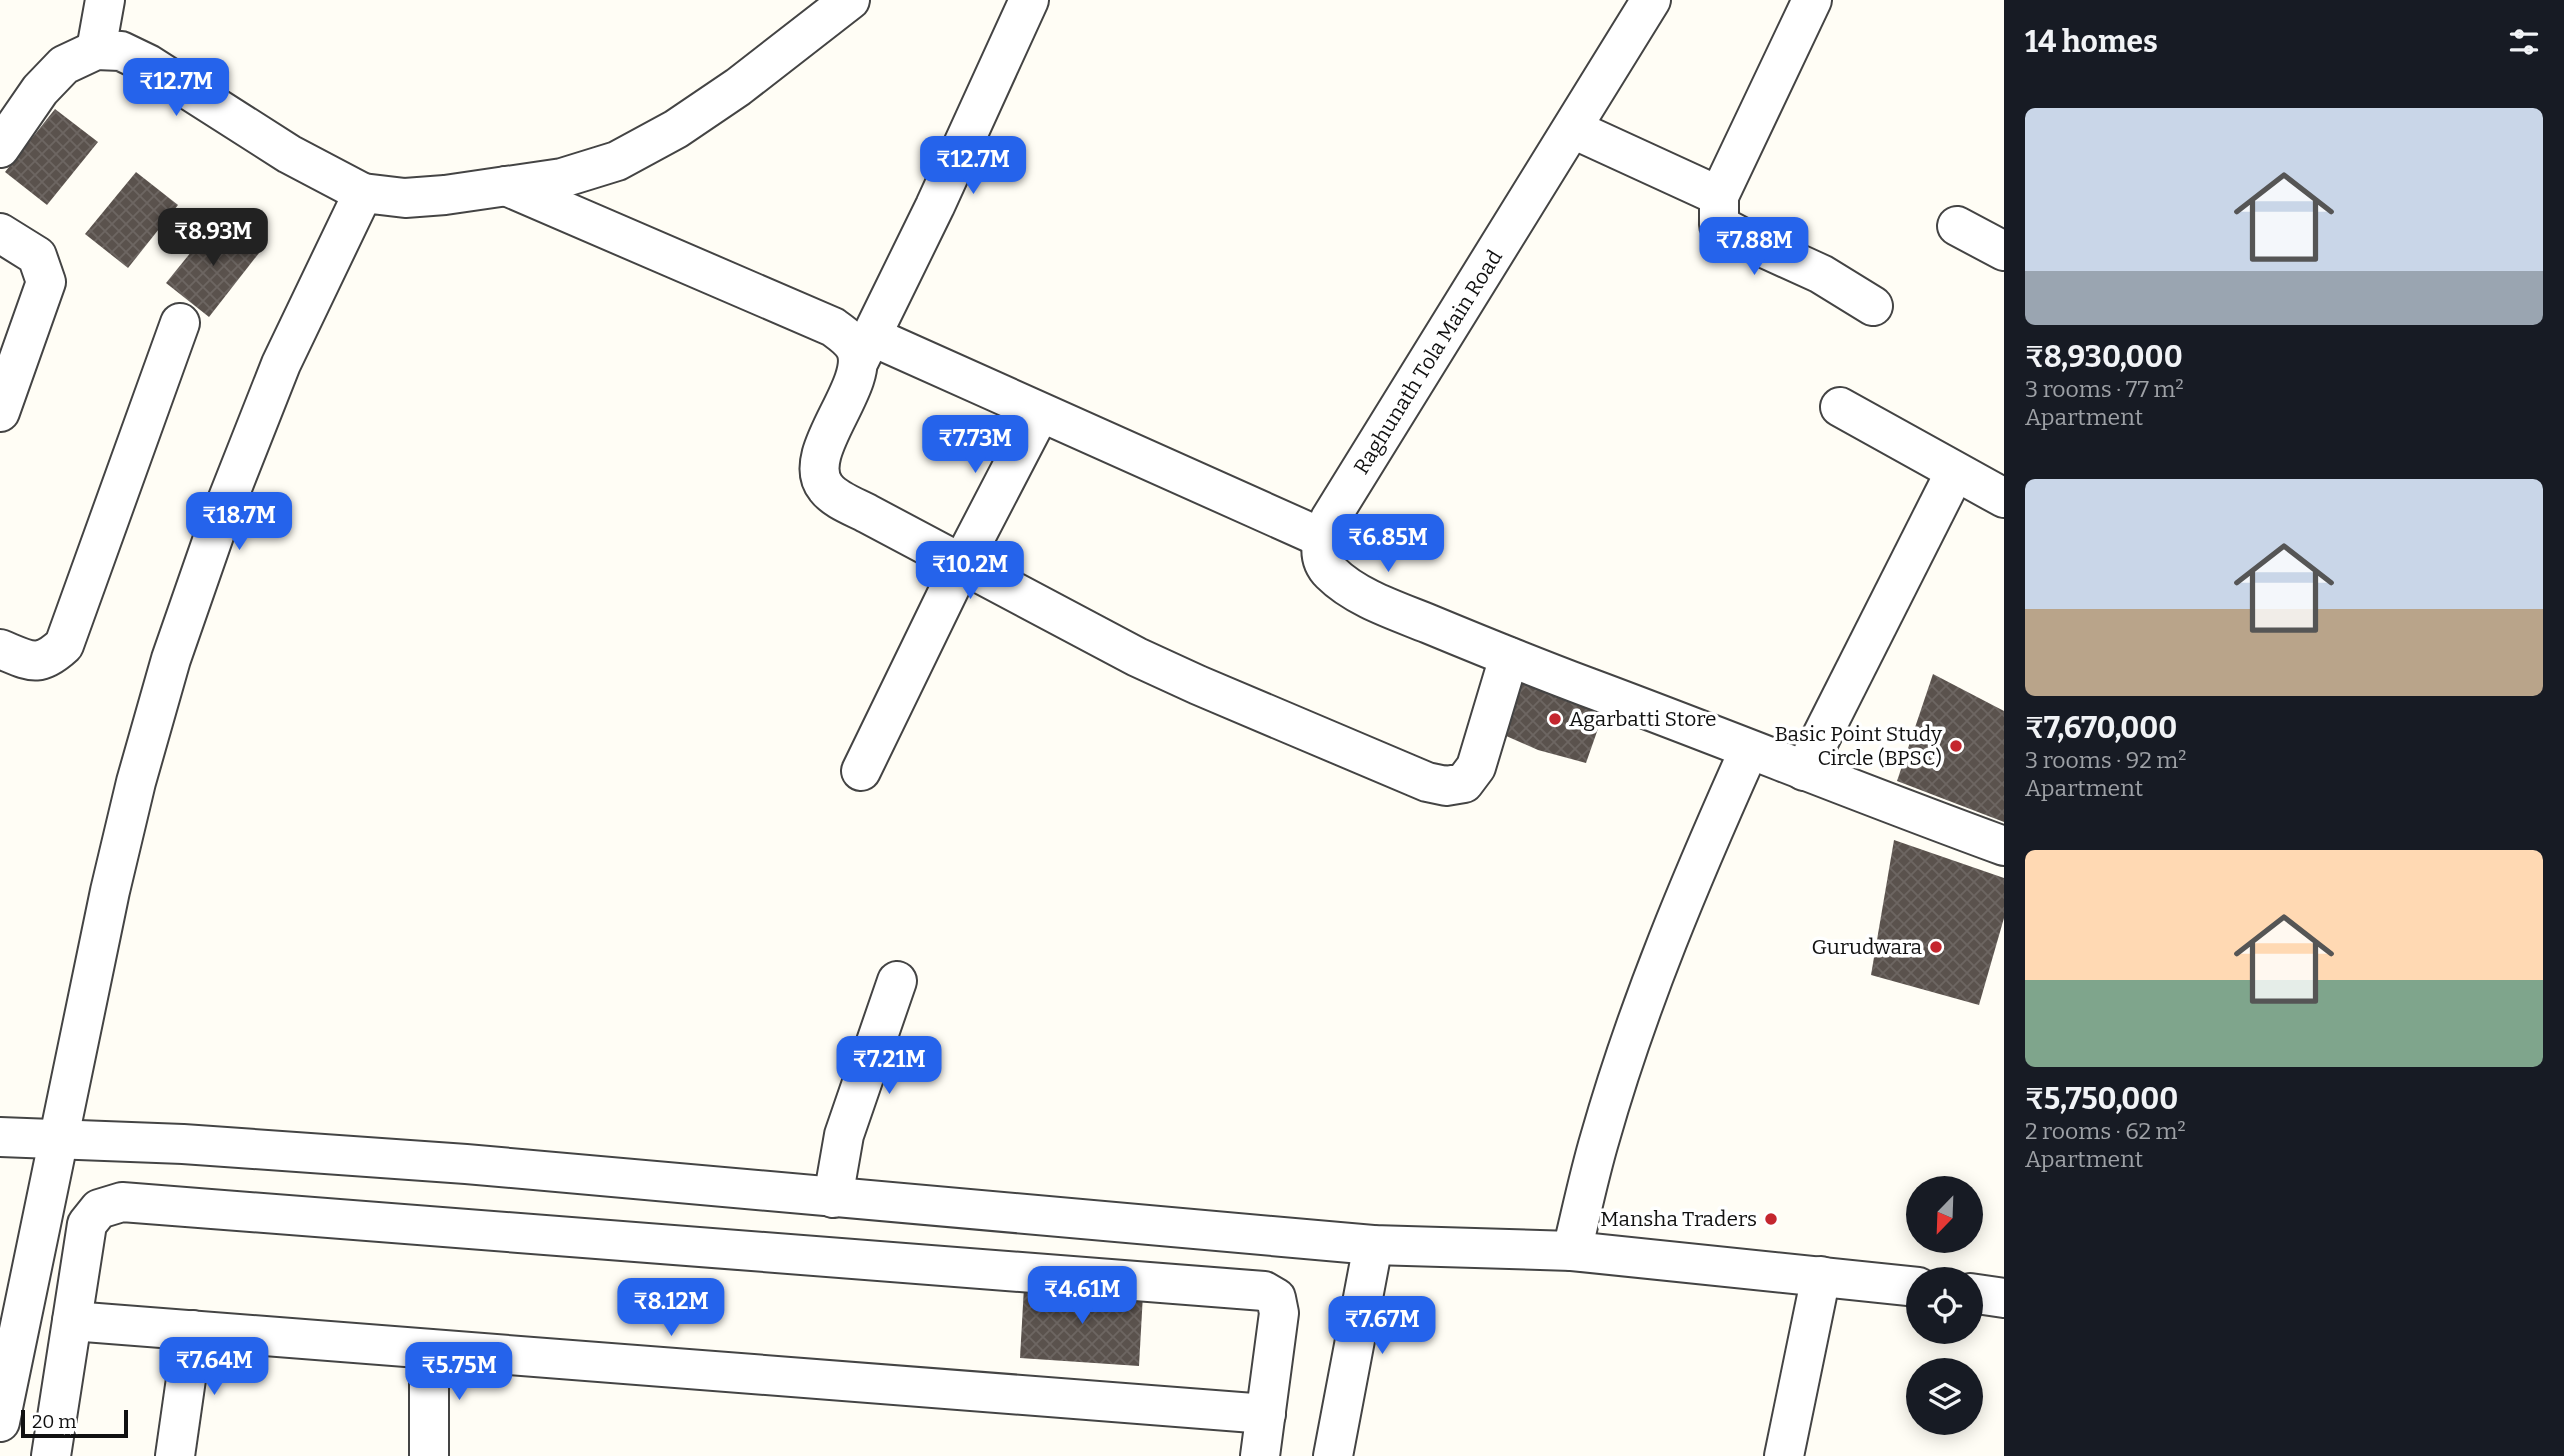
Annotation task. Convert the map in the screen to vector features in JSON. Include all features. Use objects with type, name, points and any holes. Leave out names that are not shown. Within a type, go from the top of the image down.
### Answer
[{"type":"street","points":[[96,50],[105,0]]},
{"type":"street","points":[[0,148],[40,90],[64,65],[96,50],[121,51],[148,64],[243,126],[363,193],[418,197],[445,195],[562,177],[606,164],[664,135],[738,87],[849,0]]},
{"type":"street","points":[[1029,0],[935,206],[865,350],[855,380],[832,427],[820,463],[821,478],[826,489],[1126,651],[1186,680],[1427,782],[1446,786],[1464,783],[1476,767],[1509,657]]},
{"type":"street","name":"Raghunath Tola Main Road","points":[[1322,538],[1330,519],[1651,0]]},
{"type":"street","points":[[1812,0],[1719,196],[1719,225],[1821,274],[1873,306]]},
{"type":"street","points":[[1573,129],[1719,196]]},
{"type":"street","points":[[504,185],[833,327],[847,338],[856,350],[865,350],[1040,413],[1322,538],[1321,555],[1328,571],[1347,587],[1398,611],[1509,657],[2004,846]]},
{"type":"street","points":[[0,1422],[110,891],[136,782],[171,659],[219,521],[281,364],[363,193]]},
{"type":"street","points":[[1957,226],[2004,251]]},
{"type":"street","points":[[0,233],[37,256],[47,282],[0,412]]},
{"type":"street","points":[[0,649],[33,662],[48,659],[64,645],[180,323]]},
{"type":"street","points":[[1840,407],[2004,498]]},
{"type":"street","points":[[860,771],[962,563],[1040,413]]},
{"type":"street","points":[[1804,771],[1955,472]]},
{"type":"street","points":[[1572,1251],[1600,1138],[1636,1026],[1685,892],[1749,750]]},
{"type":"street","points":[[833,1198],[844,1135],[897,981]]},
{"type":"street","points":[[0,1137],[183,1143],[466,1164],[833,1198],[949,1205],[1373,1245],[1572,1251],[1906,1286]]},
{"type":"street","points":[[51,1456],[87,1224],[99,1209],[122,1202],[1264,1291],[1276,1298],[1279,1313],[1260,1456]]},
{"type":"street","points":[[1333,1456],[1373,1245]]},
{"type":"street","points":[[1784,1456],[1821,1276]]},
{"type":"street","points":[[1983,1295],[2004,1298]]},
{"type":"street","points":[[72,1321],[1266,1414]]},
{"type":"street","points":[[175,1456],[193,1330]]},
{"type":"street","points":[[429,1349],[429,1456]]},
{"type":"building","points":[[55,109],[98,142],[47,205],[5,172]]},
{"type":"building","points":[[136,172],[178,205],[128,268],[85,234]]},
{"type":"building","points":[[217,220],[259,253],[209,317],[166,283]]},
{"type":"building","name":"Agarbatti Store","points":[[1522,667],[1607,703],[1586,763],[1538,750],[1504,735]]},
{"type":"building","name":"Basic Point Study Circle (BPSC)","points":[[1933,674],[2004,711],[2004,822],[1897,781]]},
{"type":"building","name":"Gurudwara","points":[[1894,840],[2004,878],[2004,918],[1979,1005],[1871,975]]},
{"type":"building","points":[[1024,1287],[1143,1294],[1139,1366],[1020,1358]]},
{"type":"place","name":"Agarbatti Store","points":[[1555,719]]},
{"type":"place","name":"Basic Point Study Circle (BPSC)","points":[[1956,746]]},
{"type":"place","name":"Gurudwara","points":[[1936,947]]},
{"type":"place","name":"Mansha Traders","points":[[1771,1219]]}]
